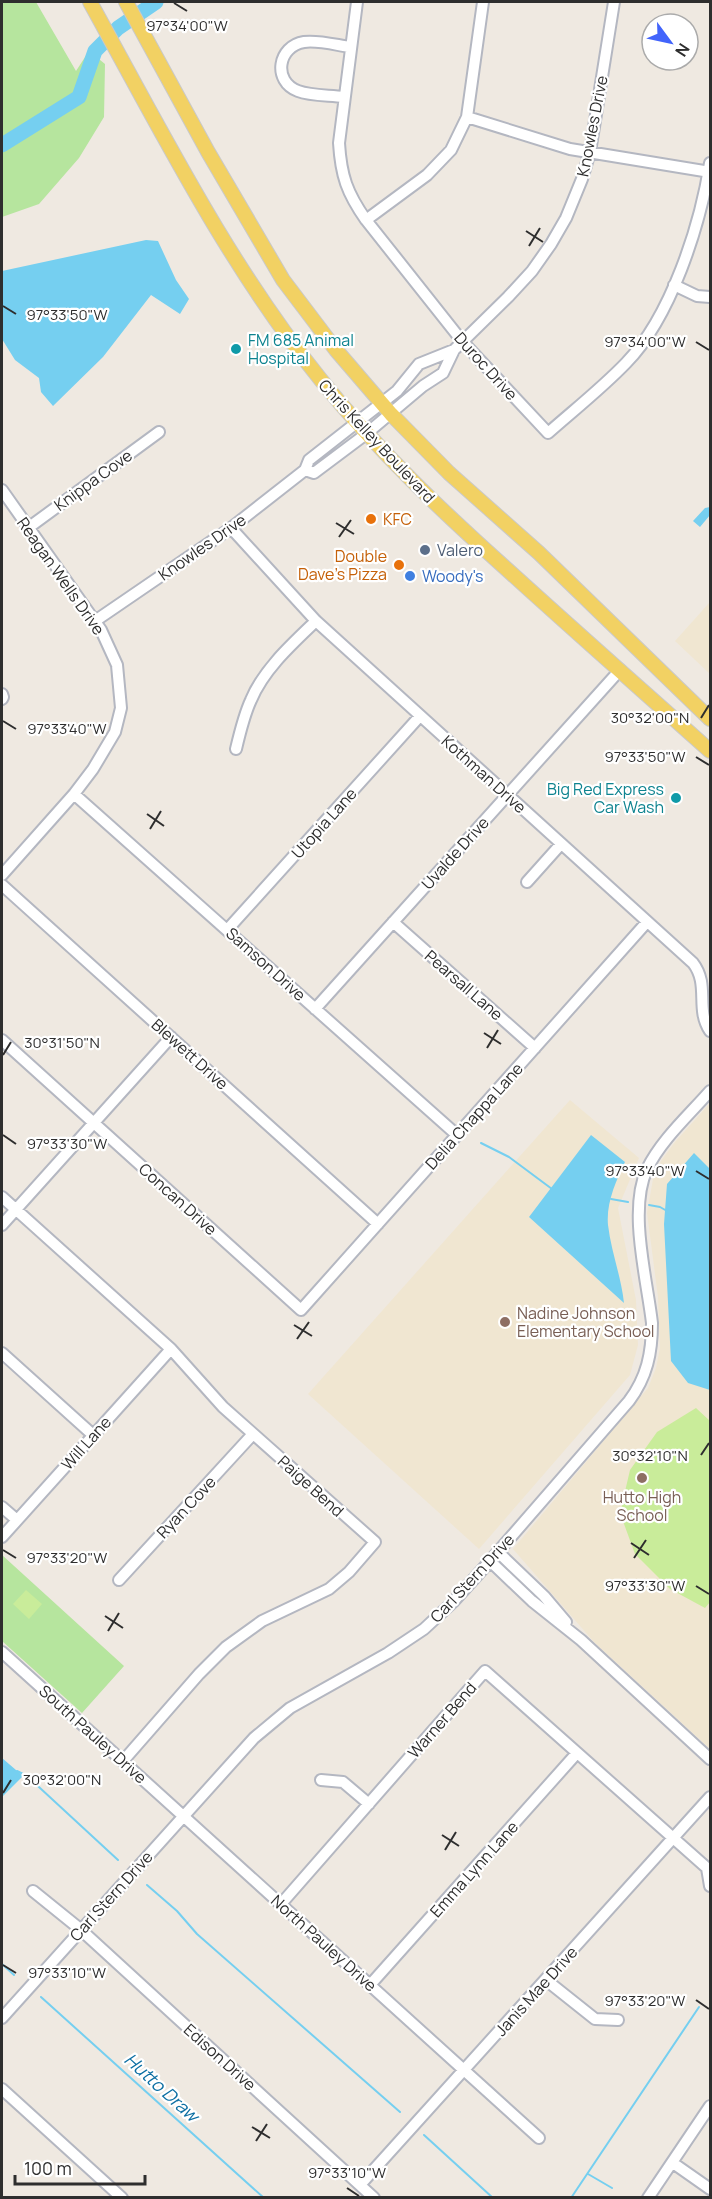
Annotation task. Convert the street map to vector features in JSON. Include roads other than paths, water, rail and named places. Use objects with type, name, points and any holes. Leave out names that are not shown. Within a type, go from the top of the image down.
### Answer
[{"type":"main road","name":"Chris Kelley Boulevard","points":[[90,2],[214,224],[259,297],[321,381],[362,429],[436,504],[711,751]]},
{"type":"main road","name":"Chris Kelley Boulevard","points":[[126,2],[208,152],[282,280],[336,350],[387,409],[449,473],[539,553],[711,719]]},
{"type":"street","name":"Duroc Drive","points":[[357,2],[339,143],[340,166],[345,185],[354,203],[458,346],[548,433],[627,362],[655,324],[674,285],[699,220],[710,169]]},
{"type":"street","points":[[366,220],[427,175],[451,150],[468,117],[483,2]]},
{"type":"street","name":"Knowles Drive","points":[[95,621],[231,528],[305,470],[309,460],[362,429],[387,409],[443,373],[458,346],[532,271],[566,218],[582,179],[590,152],[614,2]]},
{"type":"street","points":[[344,97],[299,91],[286,84],[281,74],[280,63],[285,52],[294,45],[306,41],[350,47]]},
{"type":"street","points":[[468,117],[570,149],[710,169]]},
{"type":"street","points":[[674,285],[697,296],[711,297]]},
{"type":"street","name":"Knowles Drive","points":[[387,409],[419,364],[458,346]]},
{"type":"street","name":"Knippa Cove","points":[[28,528],[159,432]]},
{"type":"street","name":"Reagan Wells Drive","points":[[2,490],[95,621],[117,665],[121,708],[115,732],[104,754],[74,794],[2,875]]},
{"type":"street","name":"Kothman Drive","points":[[231,528],[316,621],[698,970],[702,986],[703,1014],[711,1031]]},
{"type":"street","points":[[236,749],[243,720],[260,682],[296,640],[316,621]]},
{"type":"street","name":"Uvalde Drive","points":[[315,1009],[620,670]]},
{"type":"street","points":[[2,694],[2,699]]},
{"type":"street","name":"Utopia Lane","points":[[227,930],[420,716]]},
{"type":"street","name":"Samson Drive","points":[[74,794],[457,1135]]},
{"type":"street","points":[[527,882],[561,844]]},
{"type":"street","name":"Blewett Drive","points":[[2,885],[378,1224]]},
{"type":"street","name":"Pearsall Lane","points":[[393,922],[535,1048]]},
{"type":"street","name":"Delia Chappa Lane","points":[[301,1310],[647,922]]},
{"type":"street","points":[[2,1225],[171,1037]]},
{"type":"street","name":"Concan Drive","points":[[2,1040],[301,1310]]},
{"type":"street","name":"Carl Stern Drive","points":[[2,2018],[231,1762],[273,1720],[424,1629],[453,1602],[494,1557],[629,1401],[645,1375],[651,1350],[652,1323],[638,1208],[643,1182],[651,1163],[666,1140],[711,1091]]},
{"type":"street","name":"Paige Bend","points":[[2,1197],[171,1349],[223,1407],[375,1542],[349,1572],[329,1589],[262,1621],[226,1647],[199,1674],[123,1761]]},
{"type":"street","name":"Will Lane","points":[[2,1537],[171,1349]]},
{"type":"street","points":[[2,1353],[93,1435]]},
{"type":"street","name":"Ryan Cove","points":[[119,1580],[253,1434]]},
{"type":"street","points":[[2,1507],[17,1520]]},
{"type":"street","points":[[494,1557],[532,1601],[581,1640],[711,1759]]},
{"type":"street","name":"South Pauley Drive","points":[[2,1652],[184,1815]]},
{"type":"street","name":"Warner Bend","points":[[280,1904],[485,1671],[707,1868],[711,1886]]},
{"type":"street","name":"Emma Lynn Lane","points":[[370,1985],[577,1753]]},
{"type":"street","points":[[321,1780],[343,1782],[369,1804]]},
{"type":"street","name":"Janis Mae Drive","points":[[360,2185],[711,1797]]},
{"type":"street","name":"North Pauley Drive","points":[[184,1815],[539,2138]]},
{"type":"street","name":"Edison Drive","points":[[33,1891],[80,1929],[374,2198]]},
{"type":"street","points":[[546,1980],[595,2019],[618,2020]]},
{"type":"street","points":[[2,2089],[122,2198]]},
{"type":"street","points":[[648,2198],[711,2106]]},
{"type":"street","points":[[673,2163],[711,2189]]},
{"type":"water","points":[[146,240],[158,241],[176,280],[189,299],[180,314],[151,295],[103,357],[53,406],[41,392],[39,378],[15,360],[2,339],[2,271]]},
{"type":"water","points":[[710,507],[710,515],[700,527],[693,521],[705,508]]},
{"type":"water","points":[[591,1135],[625,1162],[612,1192],[608,1217],[609,1235],[624,1303],[529,1217]]},
{"type":"water","points":[[694,1153],[710,1169],[710,1390],[688,1383],[671,1361],[664,1224],[667,1184]]},
{"type":"water","points":[[2,1758],[23,1776],[2,1797]]},
{"type":"waterway","points":[[2,145],[79,97],[95,51],[118,28],[156,2]]},
{"type":"waterway","points":[[481,1143],[509,1157],[552,1189]]},
{"type":"waterway","points":[[611,1199],[628,1202]]},
{"type":"waterway","points":[[649,1205],[667,1211]]},
{"type":"waterway","points":[[17,1771],[27,1776],[118,1860]]},
{"type":"waterway","points":[[147,1885],[177,1911],[197,1934],[400,2112]]},
{"type":"waterway","name":"Hutto Draw","points":[[2,1964],[14,1975]]},
{"type":"waterway","name":"Hutto Draw","points":[[41,1997],[264,2198]]},
{"type":"waterway","points":[[571,2198],[699,2007]]},
{"type":"waterway","points":[[424,2135],[493,2198]]},
{"type":"waterway","points":[[588,2174],[612,2188]]},
{"type":"place","name":"FM 685 Animal Hospital","points":[[236,349]]},
{"type":"place","name":"KFC","points":[[371,519]]},
{"type":"place","name":"Valero","points":[[425,550]]},
{"type":"place","name":"Double Dave's Pizza","points":[[399,565]]},
{"type":"place","name":"Woody's","points":[[410,576]]},
{"type":"place","name":"Big Red Express Car Wash","points":[[676,798]]},
{"type":"place","name":"Nadine Johnson Elementary School","points":[[505,1322]]},
{"type":"place","name":"Hutto High School","points":[[642,1478]]}]
